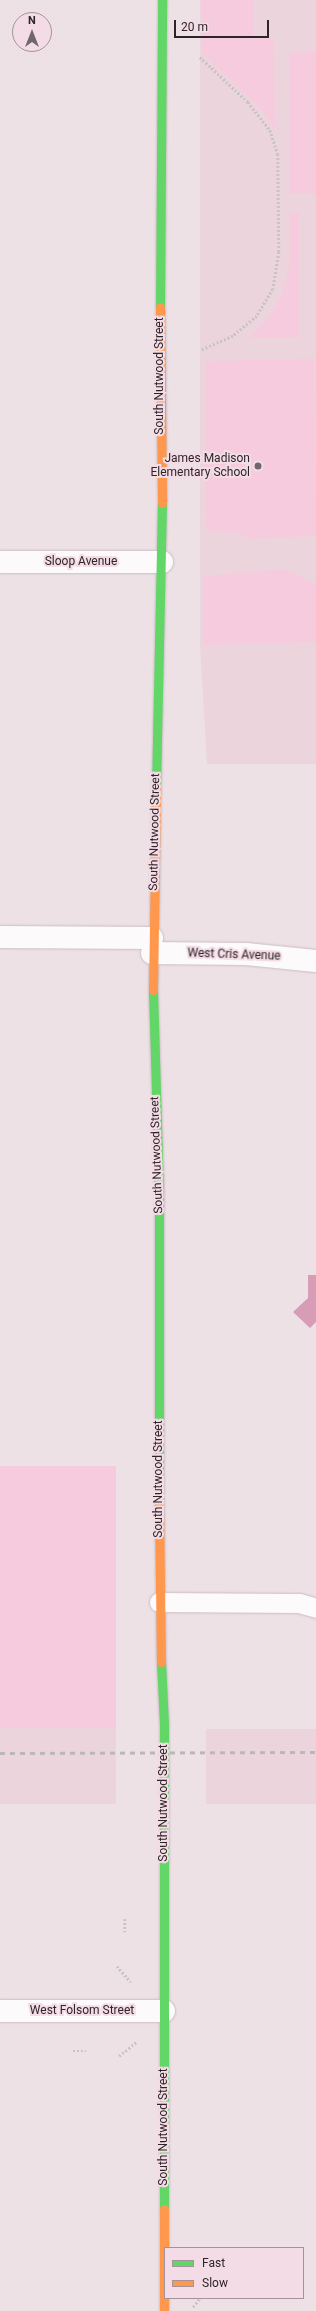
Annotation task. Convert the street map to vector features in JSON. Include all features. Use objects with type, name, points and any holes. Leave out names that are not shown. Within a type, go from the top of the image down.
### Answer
[{"type":"street","name":"South Nutwood Street","points":[[162,0],[160,323],[162,562],[152,946],[159,1193],[159,1602],[164,1723],[164,2311]]},
{"type":"street","name":"Sloop Avenue","points":[[0,562],[162,562]]},
{"type":"street","name":"West Cris Avenue","points":[[0,937],[152,946],[316,961]]},
{"type":"street","name":"West Folsom Street","points":[[0,2011],[164,2011]]},
{"type":"lane","points":[[159,1602],[299,1603],[316,1608]]},
{"type":"path","points":[[200,56],[248,102],[270,130],[278,154],[279,252],[273,288],[257,316],[233,336],[200,351]]},
{"type":"path","points":[[125,1919],[125,1932]]},
{"type":"path","points":[[117,1966],[126,1976]]},
{"type":"path","points":[[119,2056],[128,2048]]},
{"type":"path","points":[[73,2052],[86,2052]]},
{"type":"path","points":[[192,2311],[199,2299]]},
{"type":"shaded area","name":"James Madison Elementary School","points":[[200,0],[316,0],[316,764],[207,764],[200,645]]},
{"type":"shaded area","points":[[202,0],[253,0],[253,37],[274,37],[275,129],[261,109],[202,53]]},
{"type":"shaded area","points":[[289,51],[316,51],[316,194],[289,194]]},
{"type":"shaded area","points":[[299,212],[299,338],[249,338],[270,316],[282,295],[290,263],[289,213]]},
{"type":"shaded area","points":[[314,359],[316,536],[249,539],[238,533],[206,530],[205,361]]},
{"type":"shaded area","points":[[285,569],[316,584],[316,642],[203,645],[203,576]]},
{"type":"shaded area","points":[[308,1275],[316,1275],[316,1322],[310,1328],[293,1312],[308,1298]]},
{"type":"shaded area","points":[[0,1466],[116,1466],[116,1728],[0,1728]]},
{"type":"shaded area","points":[[0,1728],[116,1728],[116,1804],[0,1804]]},
{"type":"shaded area","points":[[206,1729],[316,1729],[316,1804],[206,1804]]},
{"type":"railway","points":[[0,1753],[316,1752]]},
{"type":"traffic: fast","points":[[160,307],[162,0]]},
{"type":"traffic: fast","points":[[156,788],[162,503]]},
{"type":"traffic: fast","points":[[153,990],[159,1193],[159,1502]]},
{"type":"traffic: fast","points":[[161,1662],[164,1723],[164,2209]]},
{"type":"traffic: slow","points":[[160,307],[162,503]]},
{"type":"traffic: slow","points":[[153,990],[156,788]]},
{"type":"traffic: slow","points":[[159,1502],[161,1662]]},
{"type":"traffic: slow","points":[[164,2209],[164,2311]]},
{"type":"place","name":"James Madison Elementary School","points":[[258,466]]}]
